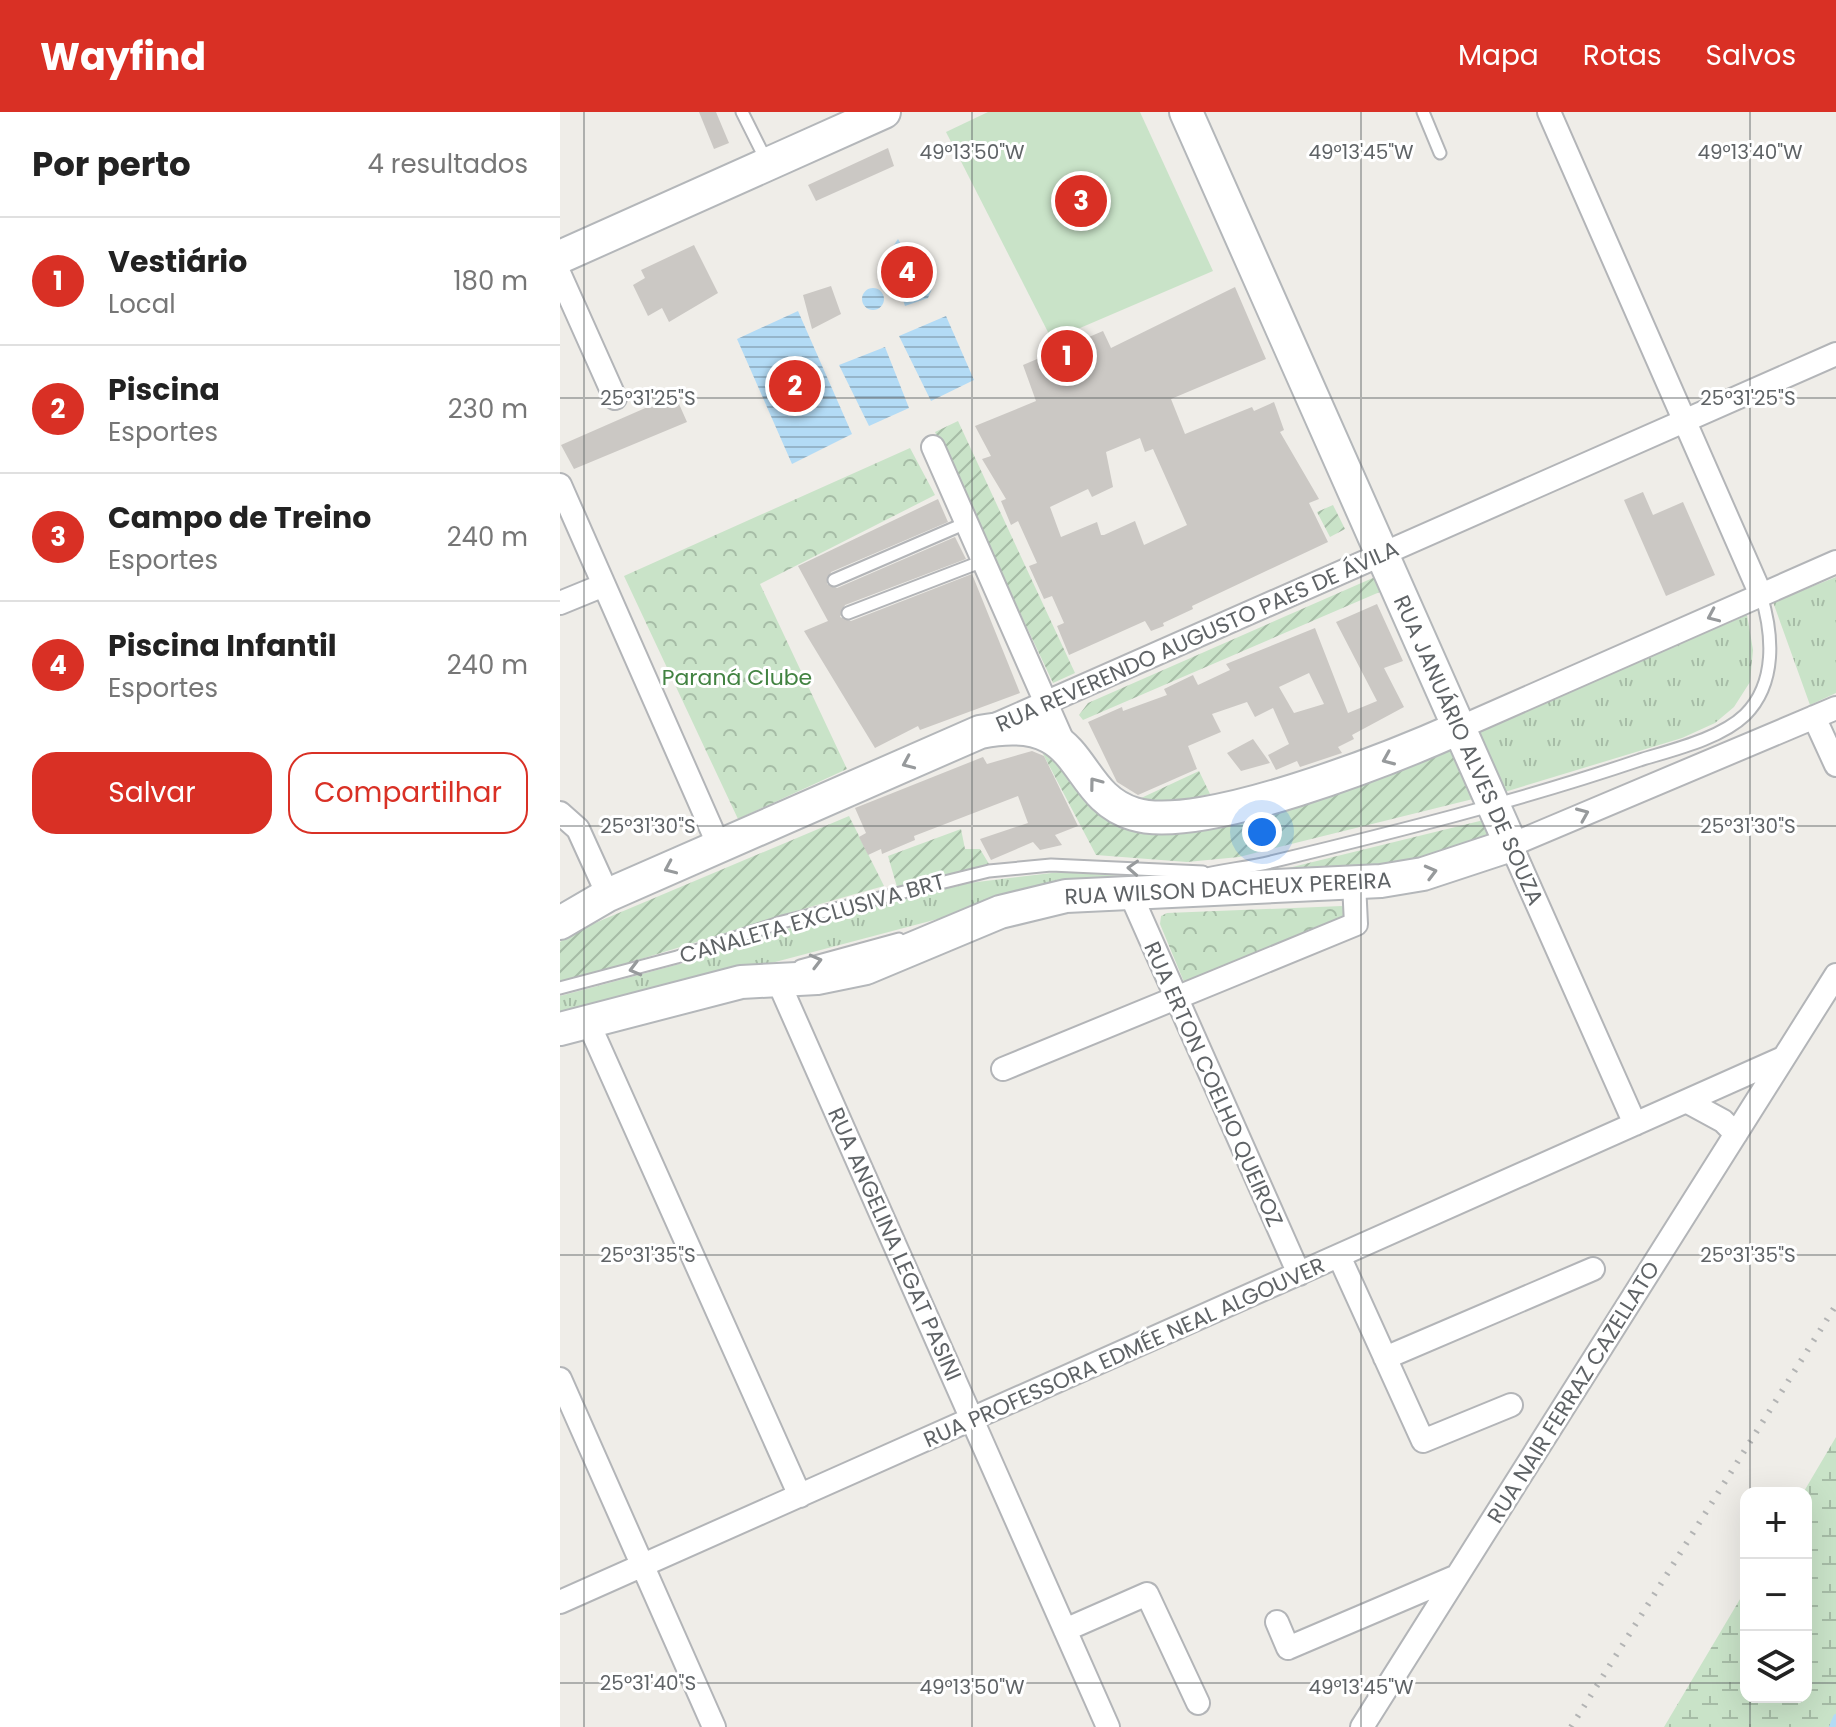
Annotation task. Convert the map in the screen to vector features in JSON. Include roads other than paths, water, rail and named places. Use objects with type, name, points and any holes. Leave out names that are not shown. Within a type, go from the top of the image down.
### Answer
[{"type":"main road","points":[[560,257],[884,112]]},
{"type":"main road","name":"RUA JANUÁRIO ALVES DE SOUZA","points":[[1186,112],[1511,845]]},
{"type":"main road","points":[[980,732],[1000,728],[1029,729],[1065,746],[1105,796],[1132,814],[1163,818],[1301,787],[1377,764],[1459,728]]},
{"type":"main road","name":"RUA REVERENDO AUGUSTO PAES DE ÁVILA","points":[[560,923],[608,895],[980,732]]},
{"type":"main road","name":"RUA WILSON DACHEUX PEREIRA","points":[[574,1025],[741,982],[778,981],[866,968],[1000,912],[1066,896],[1354,883],[1423,874],[1511,845]]},
{"type":"street","points":[[1549,112],[1761,595]]},
{"type":"street","points":[[560,275],[615,398]]},
{"type":"street","name":"RUA REVERENDO AUGUSTO PAES DE ÁVILA","points":[[980,732],[1836,354]]},
{"type":"street","points":[[933,447],[1065,746]]},
{"type":"street","points":[[560,485],[719,846]]},
{"type":"street","points":[[1459,728],[1836,562]]},
{"type":"street","points":[[560,603],[604,585]]},
{"type":"street","name":"RUA WILSON DACHEUX PEREIRA","points":[[1511,845],[1836,708]]},
{"type":"street","points":[[1814,717],[1836,765]]},
{"type":"street","points":[[560,813],[578,829],[608,895]]},
{"type":"street","name":"RUA JANUÁRIO ALVES DE SOUZA","points":[[1511,845],[1635,1124]]},
{"type":"street","points":[[1003,1069],[1356,924],[1354,883]]},
{"type":"street","name":"RUA ERTON COELHO QUEIROZ","points":[[1130,893],[1299,1274]]},
{"type":"street","name":"RUA NAIR FERRAZ CAZELLATO","points":[[1362,1727],[1836,975]]},
{"type":"street","name":"RUA ANGELINA LEGAT PASINI","points":[[778,981],[1108,1727]]},
{"type":"street","points":[[574,1025],[800,1496]]},
{"type":"street","name":"RUA PROFESSORA EDMÉE NEAL ALGOUVER","points":[[560,1602],[1783,1058]]},
{"type":"street","points":[[1688,1102],[1723,1121],[1736,1134]]},
{"type":"street","points":[[1339,1256],[1423,1441],[1511,1405]]},
{"type":"street","points":[[1385,1358],[1593,1269]]},
{"type":"street","points":[[560,1379],[714,1727]]},
{"type":"street","points":[[1277,1622],[1288,1648],[1457,1576]]},
{"type":"street","points":[[1065,1630],[1147,1594],[1198,1703]]},
{"type":"lane","points":[[742,112],[768,164]]},
{"type":"lane","points":[[1423,112],[1440,153]]},
{"type":"lane","points":[[834,580],[966,523]]},
{"type":"lane","points":[[848,613],[983,561]]},
{"type":"lane","name":"CANALETA EXCLUSIVA BRT","points":[[1130,893],[1304,854],[1493,804],[1655,755],[1720,730],[1744,716],[1761,694],[1769,667],[1770,638],[1761,595]]},
{"type":"lane","name":"CANALETA EXCLUSIVA BRT","points":[[560,988],[677,957],[795,918],[989,871],[1051,865],[1211,873]]},
{"type":"lane","name":"CANALETA EXCLUSIVA BRT","points":[[741,982],[1000,912]]},
{"type":"water","points":[[898,239],[911,261],[924,266],[932,289],[928,298],[905,306],[897,282],[880,265]]},
{"type":"water","points":[[873,288],[881,291],[884,299],[881,307],[873,310],[865,307],[862,299],[865,291]]},
{"type":"water","points":[[798,311],[852,434],[792,464],[737,339]]},
{"type":"water","points":[[946,316],[974,380],[931,401],[899,336]]},
{"type":"water","points":[[885,347],[909,408],[869,426],[839,365]]},
{"type":"waterway","points":[[1832,1727],[1836,1717]]},
{"type":"railway","points":[[1571,1727],[1836,1305]]},
{"type":"place","name":"Campo de Treino","points":[[1081,201]]},
{"type":"place","name":"Piscina Infantil","points":[[907,272]]},
{"type":"place","name":"Vestiário","points":[[1067,356]]},
{"type":"place","name":"Piscina","points":[[795,386]]},
{"type":"park label","name":"Paraná Clube","points":[[737,677]]}]
